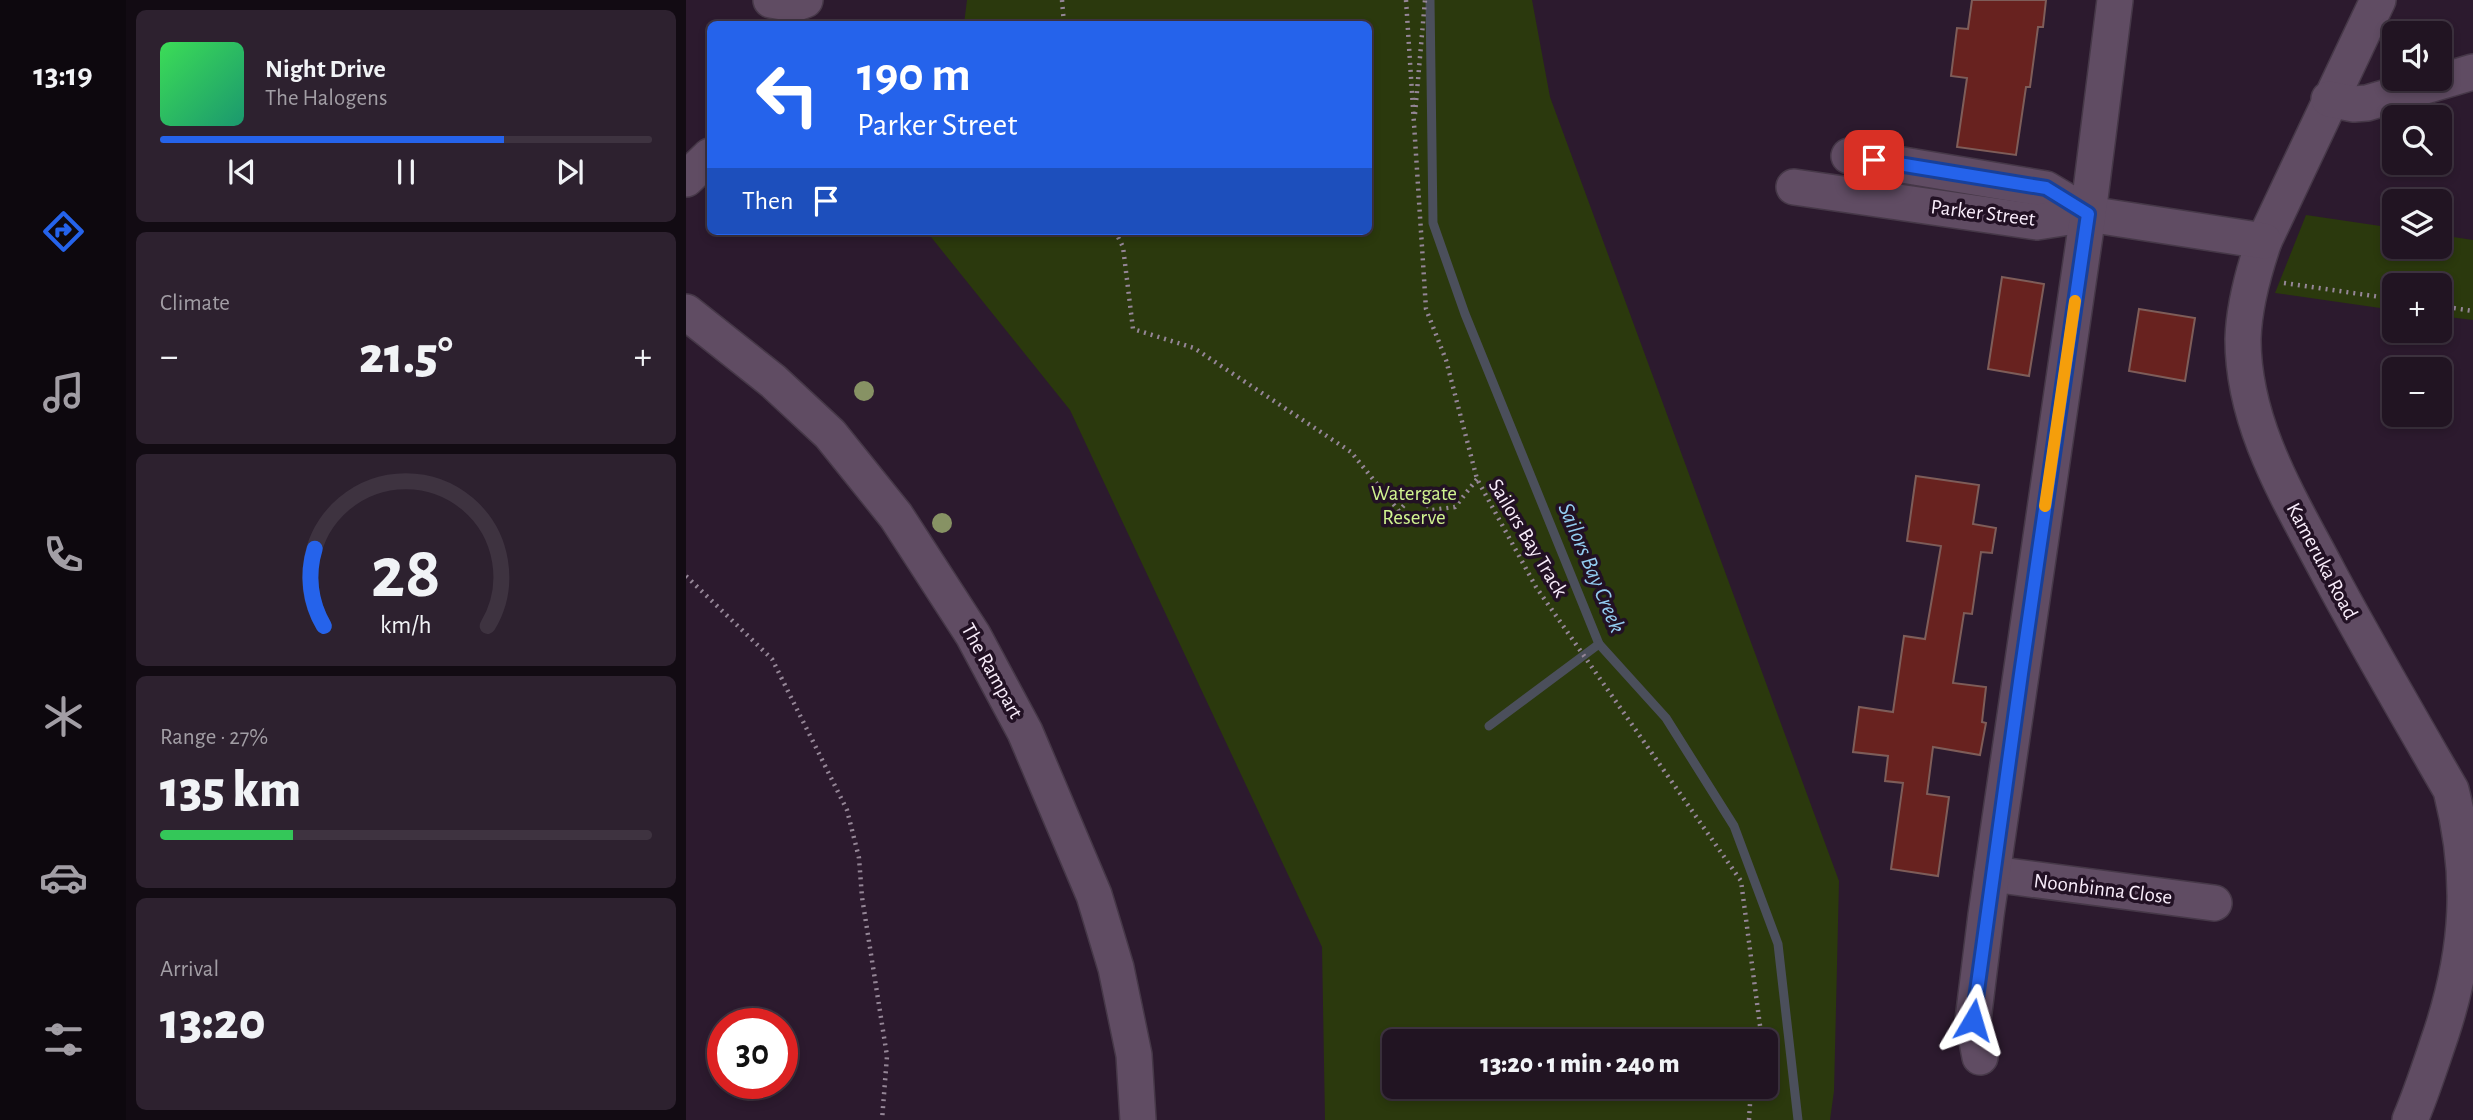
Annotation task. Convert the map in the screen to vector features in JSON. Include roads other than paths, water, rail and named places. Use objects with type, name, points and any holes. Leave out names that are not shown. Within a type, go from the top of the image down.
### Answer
[{"type":"street","points":[[1980,1056],[1973,1020],[2088,214],[2115,0]]},
{"type":"street","name":"Kameruka Road","points":[[2378,0],[2264,241],[2252,277],[2243,340],[2253,413],[2264,449],[2349,612],[2451,790],[2462,818],[2469,849],[2472,918],[2457,985],[2410,1120]]},
{"type":"street","points":[[2329,99],[2354,104],[2367,103],[2473,72]]},
{"type":"street","name":"Parker Street","points":[[1849,156],[2046,188],[2088,214]]},
{"type":"street","points":[[686,179],[707,159]]},
{"type":"street","name":"Parker Street","points":[[1794,187],[2037,222],[2088,214],[2264,241]]},
{"type":"street","name":"The Rampart","points":[[686,312],[772,381],[830,434],[896,516],[973,635],[1025,732],[1094,895],[1116,968],[1134,1055],[1138,1120]]},
{"type":"street","name":"Noonbinna Close","points":[[1992,874],[2214,903]]},
{"type":"waterway","name":"Sailors Bay Creek","points":[[1430,0],[1433,223],[1465,314],[1599,644],[1666,718],[1734,826],[1778,944],[1798,1120]]},
{"type":"waterway","points":[[1489,726],[1599,644]]},
{"type":"park label","name":"Watergate Reserve","points":[[1414,505]]}]
